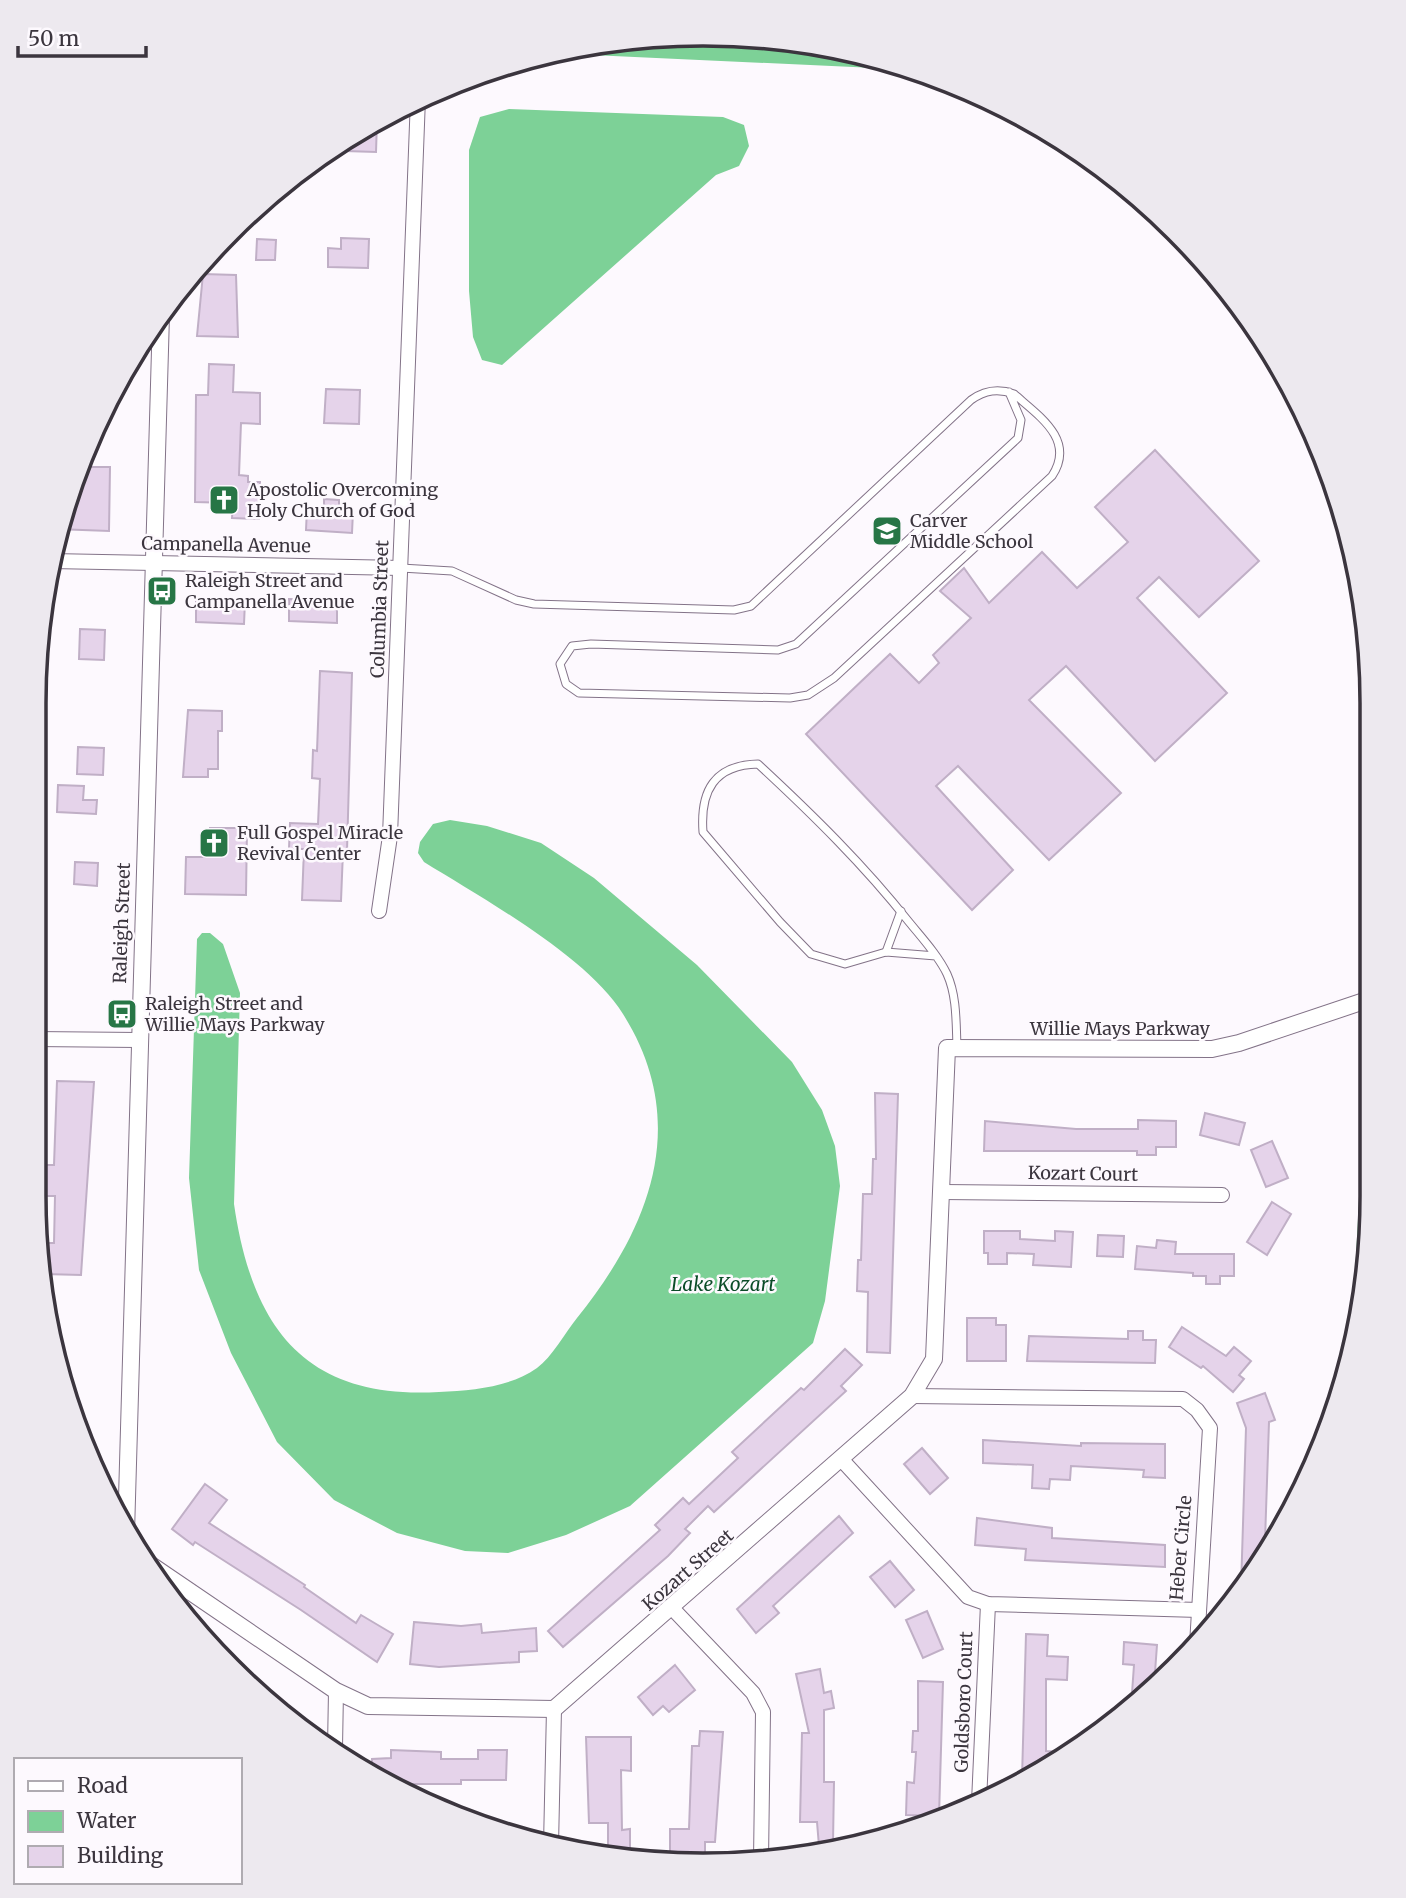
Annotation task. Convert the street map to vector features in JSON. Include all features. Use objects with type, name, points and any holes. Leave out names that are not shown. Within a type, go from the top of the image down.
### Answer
[{"type":"street","name":"Columbia Street","points":[[379,912],[382,875],[390,836],[418,111]]},
{"type":"street","name":"Raleigh Street","points":[[126,1509],[160,332]]},
{"type":"street","name":"Campanella Avenue","points":[[61,561],[401,568]]},
{"type":"street","name":"Willie Mays Parkway","points":[[952,1048],[1212,1049],[1239,1043],[1360,1002]]},
{"type":"street","points":[[46,1039],[138,1040]]},
{"type":"street","name":"Kozart Street","points":[[554,1709],[673,1609],[912,1396],[934,1359],[952,1048]]},
{"type":"street","name":"Kozart Court","points":[[943,1192],[1222,1195]]},
{"type":"street","name":"Heber Circle","points":[[842,1460],[968,1597],[988,1604],[1199,1610],[1210,1428],[1198,1410],[1183,1399],[912,1396]]},
{"type":"street","points":[[168,1576],[336,1691],[368,1706],[554,1709],[551,1834]]},
{"type":"street","name":"Goldsboro Court","points":[[979,1791],[988,1604]]},
{"type":"street","points":[[673,1609],[753,1693],[763,1712],[761,1850]]},
{"type":"street","points":[[1198,1628],[1199,1610]]},
{"type":"street","points":[[335,1740],[336,1691]]},
{"type":"lane","points":[[401,568],[452,571],[516,600],[534,604],[734,610],[751,606],[774,588],[971,400],[987,391],[1009,392],[1037,415],[1056,437],[1061,450],[1060,462],[1052,476],[821,688],[790,698],[588,693],[570,689],[560,664],[572,646],[591,643],[778,650],[796,644],[1018,438],[1021,420],[1009,392]]},
{"type":"lane","points":[[936,956],[886,952],[845,964],[811,954],[703,832],[703,799],[710,785],[723,773],[758,764],[851,853],[901,911],[936,956],[948,975],[954,999],[952,1048]]},
{"type":"lane","points":[[886,952],[901,911]]},
{"type":"water","points":[[509,109],[723,117],[744,125],[749,146],[739,166],[716,175],[502,365],[482,360],[473,337],[469,291],[469,150],[480,117]]},
{"type":"water","name":"Lake Kozart","points":[[450,820],[487,826],[541,843],[594,878],[697,965],[792,1062],[822,1110],[835,1146],[840,1186],[825,1301],[813,1343],[630,1506],[566,1535],[508,1553],[465,1551],[397,1533],[334,1500],[277,1442],[231,1353],[199,1270],[189,1178],[197,939],[202,933],[210,933],[223,944],[240,993],[234,1204],[242,1248],[255,1287],[271,1320],[293,1348],[320,1369],[353,1383],[392,1391],[439,1392],[490,1387],[526,1375],[543,1363],[603,1283],[625,1247],[642,1210],[653,1172],[658,1133],[655,1094],[644,1054],[623,1014],[585,971],[532,930],[424,862],[418,853],[420,842],[433,824]]},
{"type":"building","points":[[377,133],[376,152],[346,151]]},
{"type":"building","points":[[341,238],[369,239],[368,268],[328,267],[328,248],[341,249]]},
{"type":"building","points":[[257,239],[276,240],[275,260],[256,260]]},
{"type":"building","points":[[205,274],[236,275],[238,337],[197,336],[203,277]]},
{"type":"building","points":[[209,364],[234,365],[233,392],[260,393],[260,424],[241,423],[239,475],[248,476],[248,482],[260,482],[259,519],[232,518],[233,503],[195,502],[196,395],[208,395]]},
{"type":"building","points":[[326,389],[360,390],[359,424],[324,423]]},
{"type":"building","points":[[1155,450],[1259,561],[1199,617],[1159,577],[1137,598],[1227,693],[1155,761],[1066,666],[1029,700],[1121,793],[1049,860],[958,766],[936,786],[1013,870],[972,910],[806,734],[890,654],[919,683],[939,663],[933,655],[971,618],[940,591],[964,568],[989,603],[1042,552],[1077,588],[1128,542],[1095,507]]},
{"type":"building","points":[[90,467],[110,467],[109,531],[69,529]]},
{"type":"building","points":[[324,499],[339,500],[339,510],[353,511],[352,533],[306,530],[307,508],[324,509]]},
{"type":"building","points":[[289,599],[337,600],[337,623],[289,621]]},
{"type":"building","points":[[196,600],[245,601],[244,624],[196,622]]},
{"type":"building","points":[[80,629],[105,630],[104,660],[79,659]]},
{"type":"building","points":[[320,671],[352,673],[347,851],[343,851],[341,901],[302,900],[304,849],[289,849],[290,823],[318,824],[320,779],[312,778],[313,750],[317,751]]},
{"type":"building","points":[[188,710],[222,711],[222,731],[218,731],[218,769],[208,769],[208,777],[183,777]]},
{"type":"building","points":[[78,747],[104,748],[103,775],[77,774]]},
{"type":"building","points":[[58,785],[84,786],[83,800],[97,800],[96,814],[57,812]]},
{"type":"building","points":[[210,828],[247,828],[246,895],[185,894],[186,857],[209,857]]},
{"type":"building","points":[[75,862],[98,863],[97,886],[74,884]]},
{"type":"building","points":[[57,1081],[94,1082],[81,1275],[50,1274],[47,1243],[54,1243],[55,1196],[46,1196],[46,1165],[54,1165]]},
{"type":"building","points":[[875,1093],[898,1094],[890,1353],[867,1352],[868,1292],[857,1291],[863,1194],[872,1194],[873,1159],[876,1159]]},
{"type":"building","points":[[1205,1113],[1245,1123],[1239,1145],[1200,1135]]},
{"type":"building","points":[[1138,1120],[1176,1121],[1176,1147],[1156,1147],[1156,1155],[1137,1155],[1137,1151],[984,1151],[985,1121],[1076,1129],[1138,1129]]},
{"type":"building","points":[[1272,1141],[1288,1178],[1266,1187],[1251,1150]]},
{"type":"building","points":[[1272,1202],[1291,1214],[1267,1255],[1247,1242]]},
{"type":"building","points":[[984,1231],[1020,1231],[1020,1239],[1055,1241],[1055,1231],[1073,1232],[1071,1267],[1033,1265],[1034,1254],[1007,1253],[1007,1264],[988,1264],[988,1253],[984,1253]]},
{"type":"building","points":[[1098,1235],[1124,1236],[1123,1257],[1097,1256]]},
{"type":"building","points":[[1157,1240],[1176,1242],[1175,1254],[1234,1254],[1234,1276],[1220,1276],[1220,1284],[1206,1284],[1206,1276],[1193,1276],[1193,1273],[1135,1269],[1137,1246],[1156,1248]]},
{"type":"building","points":[[967,1318],[996,1318],[996,1325],[1006,1325],[1006,1361],[967,1361]]},
{"type":"building","points":[[1182,1327],[1226,1356],[1234,1347],[1251,1361],[1239,1375],[1244,1379],[1233,1392],[1203,1366],[1201,1368],[1169,1347]]},
{"type":"building","points":[[1128,1331],[1143,1331],[1143,1340],[1156,1340],[1155,1363],[1027,1361],[1029,1336],[1128,1339]]},
{"type":"building","points":[[845,1349],[862,1365],[841,1386],[846,1391],[714,1512],[708,1506],[685,1529],[690,1533],[668,1556],[563,1647],[548,1631],[660,1530],[655,1525],[683,1498],[689,1504],[738,1458],[732,1452],[801,1388],[804,1390]]},
{"type":"building","points":[[1265,1393],[1275,1420],[1269,1422],[1265,1535],[1242,1572],[1246,1428],[1237,1403]]},
{"type":"building","points":[[983,1440],[1081,1446],[1081,1443],[1165,1444],[1165,1478],[1143,1477],[1144,1470],[1071,1466],[1070,1480],[1050,1479],[1049,1489],[1032,1488],[1033,1465],[983,1463]]},
{"type":"building","points":[[922,1448],[948,1478],[930,1494],[904,1464]]},
{"type":"building","points":[[205,1484],[227,1500],[209,1523],[305,1585],[304,1587],[356,1623],[361,1615],[393,1634],[377,1662],[301,1610],[195,1542],[193,1545],[172,1529]]},
{"type":"building","points":[[839,1516],[853,1533],[773,1606],[779,1613],[756,1633],[737,1609]]},
{"type":"building","points":[[977,1518],[1052,1528],[1052,1538],[1165,1545],[1165,1567],[1025,1560],[1026,1549],[975,1545]]},
{"type":"building","points":[[890,1561],[914,1590],[895,1607],[870,1577]]},
{"type":"building","points":[[927,1611],[943,1649],[923,1658],[906,1620]]},
{"type":"building","points":[[414,1622],[461,1626],[481,1624],[482,1633],[536,1628],[537,1651],[519,1652],[519,1662],[439,1667],[410,1664]]},
{"type":"building","points":[[1026,1634],[1048,1635],[1047,1656],[1068,1657],[1067,1680],[1046,1679],[1046,1751],[1053,1751],[1022,1769]]},
{"type":"building","points":[[1124,1642],[1157,1645],[1155,1672],[1132,1693],[1134,1665],[1123,1664]]},
{"type":"building","points":[[675,1665],[695,1690],[669,1712],[663,1706],[653,1715],[638,1697]]},
{"type":"building","points":[[820,1669],[824,1693],[831,1691],[834,1708],[824,1710],[824,1782],[834,1782],[831,1840],[819,1842],[817,1822],[800,1822],[802,1733],[809,1733],[796,1674]]},
{"type":"building","points":[[918,1681],[943,1682],[939,1808],[921,1815],[906,1815],[907,1782],[914,1783],[916,1752],[912,1752],[913,1731],[918,1731]]},
{"type":"building","points":[[700,1731],[723,1732],[715,1842],[705,1842],[705,1853],[670,1851],[670,1829],[689,1829],[692,1746],[699,1746]]},
{"type":"building","points":[[586,1737],[631,1737],[631,1771],[621,1770],[622,1830],[630,1829],[630,1848],[608,1846],[608,1823],[589,1823]]},
{"type":"building","points":[[391,1750],[441,1752],[441,1759],[478,1759],[478,1750],[507,1750],[506,1780],[461,1780],[461,1784],[411,1784],[372,1763],[372,1759],[391,1758]]},
{"type":"waterway","points":[[645,48],[823,57]]},
{"type":"place","name":"Apostolic Overcoming Holy Church of God","points":[[224,500]]},
{"type":"place","name":"Carver Middle School","points":[[887,531]]},
{"type":"place","name":"Raleigh Street and Campanella Avenue","points":[[162,591]]},
{"type":"place","name":"Full Gospel Miracle Revival Center","points":[[214,843]]},
{"type":"place","name":"Raleigh Street and Willie Mays Parkway","points":[[122,1014]]}]
